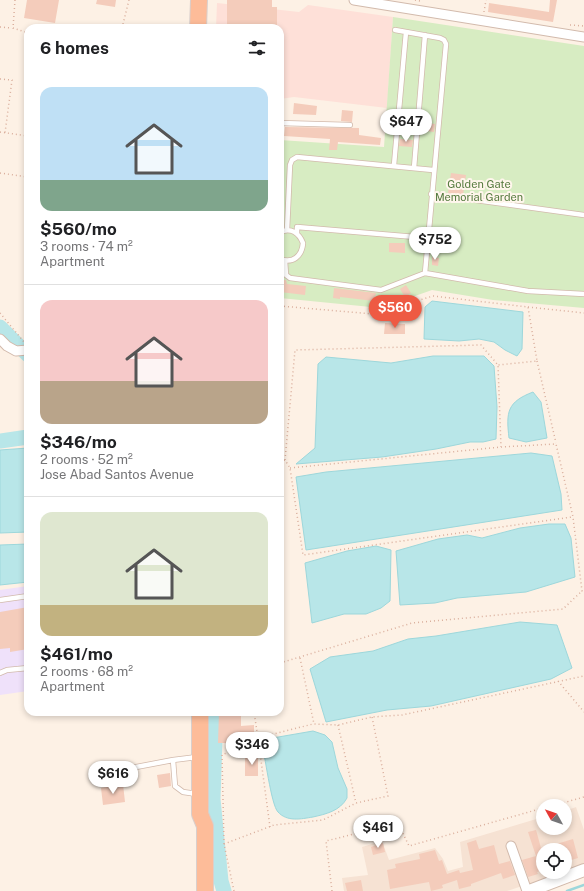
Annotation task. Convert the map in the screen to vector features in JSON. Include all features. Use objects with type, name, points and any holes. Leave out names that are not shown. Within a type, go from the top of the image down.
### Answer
[{"type":"highway","points":[[198,0],[198,24]]},
{"type":"highway","points":[[200,716],[199,795],[200,814],[205,826],[205,891]]},
{"type":"highway","points":[[194,891],[194,826],[200,814]]},
{"type":"street","points":[[354,0],[584,37]]},
{"type":"street","points":[[0,339],[7,346],[24,348]]},
{"type":"street","points":[[511,846],[528,891],[584,870]]},
{"type":"lane","points":[[395,30],[440,38],[444,40],[446,44],[433,170],[425,273]]},
{"type":"lane","points":[[394,165],[406,32]]},
{"type":"lane","points":[[414,168],[425,35]]},
{"type":"lane","points":[[284,123],[350,125]]},
{"type":"lane","points":[[287,230],[290,165],[292,160],[297,157],[394,165],[433,170]]},
{"type":"lane","points":[[431,194],[584,215]]},
{"type":"lane","points":[[284,260],[296,258],[300,254],[303,243],[297,233],[297,227],[427,238]]},
{"type":"lane","points":[[284,231],[287,230],[297,233]]},
{"type":"lane","points":[[284,268],[286,275],[290,278],[381,290],[425,273],[528,291],[584,294]]},
{"type":"lane","points":[[0,600],[24,597]]},
{"type":"lane","points":[[0,673],[24,669]]},
{"type":"lane","points":[[114,771],[173,760],[199,757]]},
{"type":"lane","points":[[173,760],[175,786],[183,792],[199,795]]},
{"type":"path","points":[[13,28],[15,0]]},
{"type":"path","points":[[123,24],[129,0]]},
{"type":"path","points":[[483,14],[486,0]]},
{"type":"path","points":[[0,27],[13,28],[24,32]]},
{"type":"path","points":[[0,79],[12,80],[4,133]]},
{"type":"path","points":[[0,132],[24,136]]},
{"type":"path","points":[[0,173],[24,176]]},
{"type":"path","points":[[284,306],[373,314],[433,296],[584,313]]},
{"type":"path","points":[[284,663],[412,623],[563,608],[583,591],[573,517],[537,361],[528,307]]},
{"type":"path","points":[[0,313],[24,341]]},
{"type":"path","points":[[501,447],[498,365],[481,345],[295,350],[284,460],[290,468],[302,555],[573,517]]},
{"type":"path","points":[[498,365],[537,361]]},
{"type":"path","points":[[290,468],[501,447],[556,444]]},
{"type":"path","points":[[300,658],[314,724]]},
{"type":"path","points":[[234,891],[224,844],[222,755],[258,738],[314,724],[338,725],[372,717],[402,715],[584,676]]},
{"type":"path","points":[[557,681],[584,712]]},
{"type":"path","points":[[255,716],[270,827]]},
{"type":"path","points":[[224,844],[270,827],[323,820],[356,803],[388,796],[372,717]]},
{"type":"path","points":[[338,725],[356,803]]},
{"type":"path","points":[[572,800],[584,797]]},
{"type":"path","points":[[332,891],[326,841],[398,823],[409,846],[536,810]]},
{"type":"shaded area","points":[[217,3],[299,12],[308,5],[393,17],[387,108],[294,97],[284,98],[284,24],[216,24]]},
{"type":"shaded area","points":[[24,587],[24,692],[0,695],[0,590]]},
{"type":"shaded area","points":[[576,807],[584,830],[584,865],[572,869],[572,843],[536,843],[536,879],[543,879],[507,891],[344,891],[342,878],[368,875],[362,847],[382,841],[389,860],[435,848],[443,859],[448,871],[463,867],[460,842],[536,819],[536,835],[572,835],[572,808]]},
{"type":"green space","name":"Golden Gate Memorial Garden","points":[[393,17],[584,46],[584,308],[493,300],[432,290],[381,308],[284,298],[284,140],[384,147]]},
{"type":"water","points":[[432,301],[523,312],[522,349],[517,356],[494,342],[479,339],[459,341],[424,339],[425,307]]},
{"type":"water","points":[[433,356],[484,356],[494,366],[497,407],[496,439],[382,457],[296,464],[315,448],[318,364],[326,357],[391,363]]},
{"type":"water","points":[[533,392],[541,402],[547,438],[526,442],[509,438],[508,415],[510,409],[518,400]]},
{"type":"water","points":[[24,448],[24,532],[0,533],[0,450]]},
{"type":"water","points":[[531,453],[552,456],[561,494],[562,510],[306,550],[296,477],[326,472]]},
{"type":"water","points":[[549,524],[565,524],[571,538],[575,577],[526,592],[457,598],[435,603],[400,605],[396,551],[438,539],[467,535],[482,538],[520,528]]},
{"type":"water","points":[[24,544],[24,582],[0,585],[0,545]]},
{"type":"water","points":[[376,546],[391,550],[390,601],[381,608],[366,614],[344,614],[312,623],[305,563],[347,551]]},
{"type":"water","points":[[520,622],[557,625],[572,668],[551,679],[431,706],[387,710],[326,722],[310,669],[330,657],[373,651],[408,639],[436,636]]},
{"type":"water","points":[[313,731],[325,735],[332,742],[338,768],[347,789],[347,798],[341,806],[328,813],[313,817],[290,819],[278,812],[275,807],[261,740]]},
{"type":"building","points":[[27,0],[59,0],[55,23],[24,18]]},
{"type":"building","points":[[97,0],[116,0],[115,7],[96,4]]},
{"type":"building","points":[[227,0],[272,0],[272,7],[277,7],[277,24],[227,24]]},
{"type":"building","points":[[550,0],[557,0],[553,22],[488,12],[489,3],[549,12]]},
{"type":"building","points":[[294,103],[317,106],[316,115],[293,114]]},
{"type":"building","points":[[342,110],[353,111],[352,122],[341,121]]},
{"type":"building","points":[[427,123],[435,124],[434,132],[427,131]]},
{"type":"building","points":[[285,127],[359,128],[359,135],[381,138],[380,145],[338,142],[337,150],[329,150],[330,139],[284,136]]},
{"type":"building","points":[[400,139],[413,140],[412,147],[399,146]]},
{"type":"building","points":[[451,173],[466,175],[463,195],[448,193]]},
{"type":"building","points":[[389,243],[405,243],[405,253],[389,252]]},
{"type":"building","points":[[432,257],[439,258],[438,266],[432,265]]},
{"type":"building","points":[[284,280],[286,280],[287,284],[306,286],[305,295],[284,292]]},
{"type":"building","points":[[406,285],[411,293],[405,297],[400,289]]},
{"type":"building","points":[[334,288],[376,293],[374,301],[340,297],[340,299],[333,298]]},
{"type":"building","points":[[385,323],[405,324],[405,334],[384,334]]},
{"type":"building","points":[[24,608],[24,650],[10,652],[10,648],[0,649],[0,612]]},
{"type":"building","points":[[219,716],[241,716],[241,726],[254,725],[254,736],[239,736],[239,739],[229,739],[229,743],[218,743]]},
{"type":"building","points":[[245,755],[258,755],[258,776],[245,776]]},
{"type":"building","points":[[170,773],[171,786],[159,788],[157,775]]},
{"type":"building","points":[[123,784],[125,802],[103,805],[101,788]]},
{"type":"building","points":[[536,830],[536,835],[537,835],[540,843],[536,843],[536,856],[528,832]]},
{"type":"building","points":[[573,839],[578,858],[572,860],[572,843],[560,843]]},
{"type":"building","points":[[476,840],[479,849],[494,845],[499,864],[510,861],[515,875],[503,879],[501,873],[471,884],[471,886],[459,889],[457,880],[442,885],[443,888],[431,891],[429,882],[390,889],[387,870],[396,868],[395,864],[420,859],[419,854],[435,850],[439,861],[442,860],[447,874],[459,870],[460,873],[473,870],[467,843]]},
{"type":"building","points":[[383,843],[385,852],[373,855],[371,847]]},
{"type":"building","points":[[536,856],[536,875],[528,877],[522,860]]},
{"type":"building","points":[[361,880],[363,891],[347,891],[345,883]]},
{"type":"waterway","points":[[0,327],[24,351]]},
{"type":"waterway","points":[[0,441],[24,438]]},
{"type":"waterway","points":[[216,716],[213,799],[221,881],[224,891]]},
{"type":"waterway","points":[[567,891],[584,885]]}]
